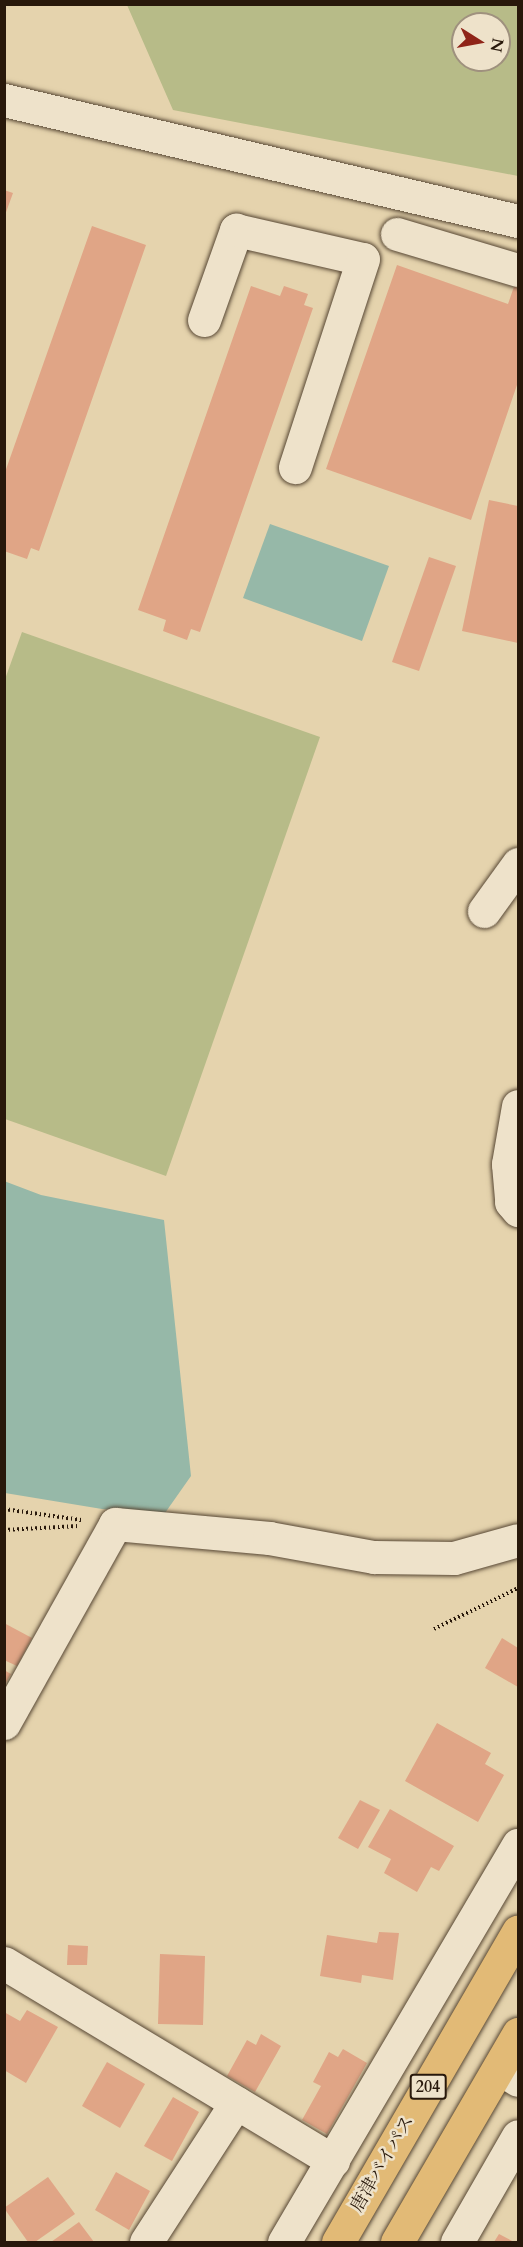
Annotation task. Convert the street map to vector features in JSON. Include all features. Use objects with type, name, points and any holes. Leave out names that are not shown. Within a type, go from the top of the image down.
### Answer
[{"type":"highway","name":"唐津バイパス","points":[[338,2242],[519,1930]]},
{"type":"highway","points":[[398,2242],[509,2074],[519,2034]]},
{"type":"street","points":[[4,100],[519,221]]},
{"type":"street","points":[[295,467],[363,260],[397,234],[419,197]]},
{"type":"street","points":[[204,320],[236,230],[363,260]]},
{"type":"street","points":[[397,234],[519,270]]},
{"type":"street","points":[[484,911],[519,864]]},
{"type":"street","points":[[517,1116],[508,1164],[511,1202],[519,1210]]},
{"type":"street","points":[[4,1723],[115,1524],[269,1538],[374,1557],[454,1558],[519,1540]]},
{"type":"street","points":[[284,2242],[519,1845]]},
{"type":"street","points":[[4,1963],[333,2161]]},
{"type":"street","points":[[371,2098],[408,2121]]},
{"type":"street","points":[[146,2242],[236,2103]]},
{"type":"street","points":[[456,2242],[519,2136]]},
{"type":"path","points":[[4,1509],[115,1524]]},
{"type":"path","points":[[4,1530],[115,1524]]},
{"type":"path","points":[[434,1629],[519,1588]]},
{"type":"green space","points":[[127,5],[518,5],[518,176],[173,110]]},
{"type":"green space","points":[[22,632],[320,737],[166,1176],[5,1119],[4,682]]},
{"type":"shaded area","points":[[270,524],[389,566],[362,641],[243,598]]},
{"type":"shaded area","points":[[4,1181],[41,1195],[164,1220],[191,1476],[165,1513],[102,1509],[5,1493]]},
{"type":"building","points":[[4,190],[13,193],[5,215],[4,215]]},
{"type":"building","points":[[92,226],[146,245],[39,551],[31,548],[27,559],[4,551],[4,475]]},
{"type":"building","points":[[397,265],[508,304],[518,275],[518,382],[471,520],[326,469]]},
{"type":"building","points":[[251,286],[280,296],[284,286],[308,294],[304,305],[313,308],[200,632],[191,629],[187,640],[163,631],[166,620],[138,610]]},
{"type":"building","points":[[489,500],[518,506],[518,643],[462,631]]},
{"type":"building","points":[[429,557],[456,566],[419,671],[392,662]]},
{"type":"building","points":[[4,1623],[32,1638],[17,1666],[4,1660]]},
{"type":"building","points":[[502,1638],[518,1648],[518,1687],[485,1668]]},
{"type":"building","points":[[4,1670],[11,1674],[4,1686]]},
{"type":"building","points":[[437,1723],[491,1753],[485,1764],[504,1775],[478,1822],[405,1781]]},
{"type":"building","points":[[360,1800],[380,1810],[358,1849],[338,1838]]},
{"type":"building","points":[[390,1809],[454,1846],[439,1871],[431,1867],[417,1892],[384,1873],[391,1859],[368,1847]]},
{"type":"building","points":[[379,1932],[399,1933],[393,1980],[362,1975],[361,1983],[320,1976],[327,1935],[377,1943]]},
{"type":"building","points":[[68,1945],[88,1946],[87,1965],[67,1965]]},
{"type":"building","points":[[160,1954],[205,1956],[203,2025],[158,2024]]},
{"type":"building","points":[[27,2010],[58,2027],[26,2083],[4,2070],[4,2012],[20,2021]]},
{"type":"building","points":[[261,2034],[281,2046],[255,2092],[227,2076],[247,2040],[256,2045]]},
{"type":"building","points":[[343,2049],[367,2063],[327,2134],[302,2120],[321,2086],[313,2082],[329,2052],[338,2057]]},
{"type":"building","points":[[107,2062],[145,2084],[120,2128],[82,2106]]},
{"type":"building","points":[[173,2097],[199,2112],[172,2161],[144,2146]]},
{"type":"building","points":[[116,2172],[150,2191],[129,2230],[95,2210]]},
{"type":"building","points":[[48,2177],[75,2214],[35,2242],[28,2242],[4,2208]]},
{"type":"building","points":[[79,2222],[94,2242],[51,2242]]},
{"type":"building","points":[[499,2234],[514,2242],[494,2242]]}]
